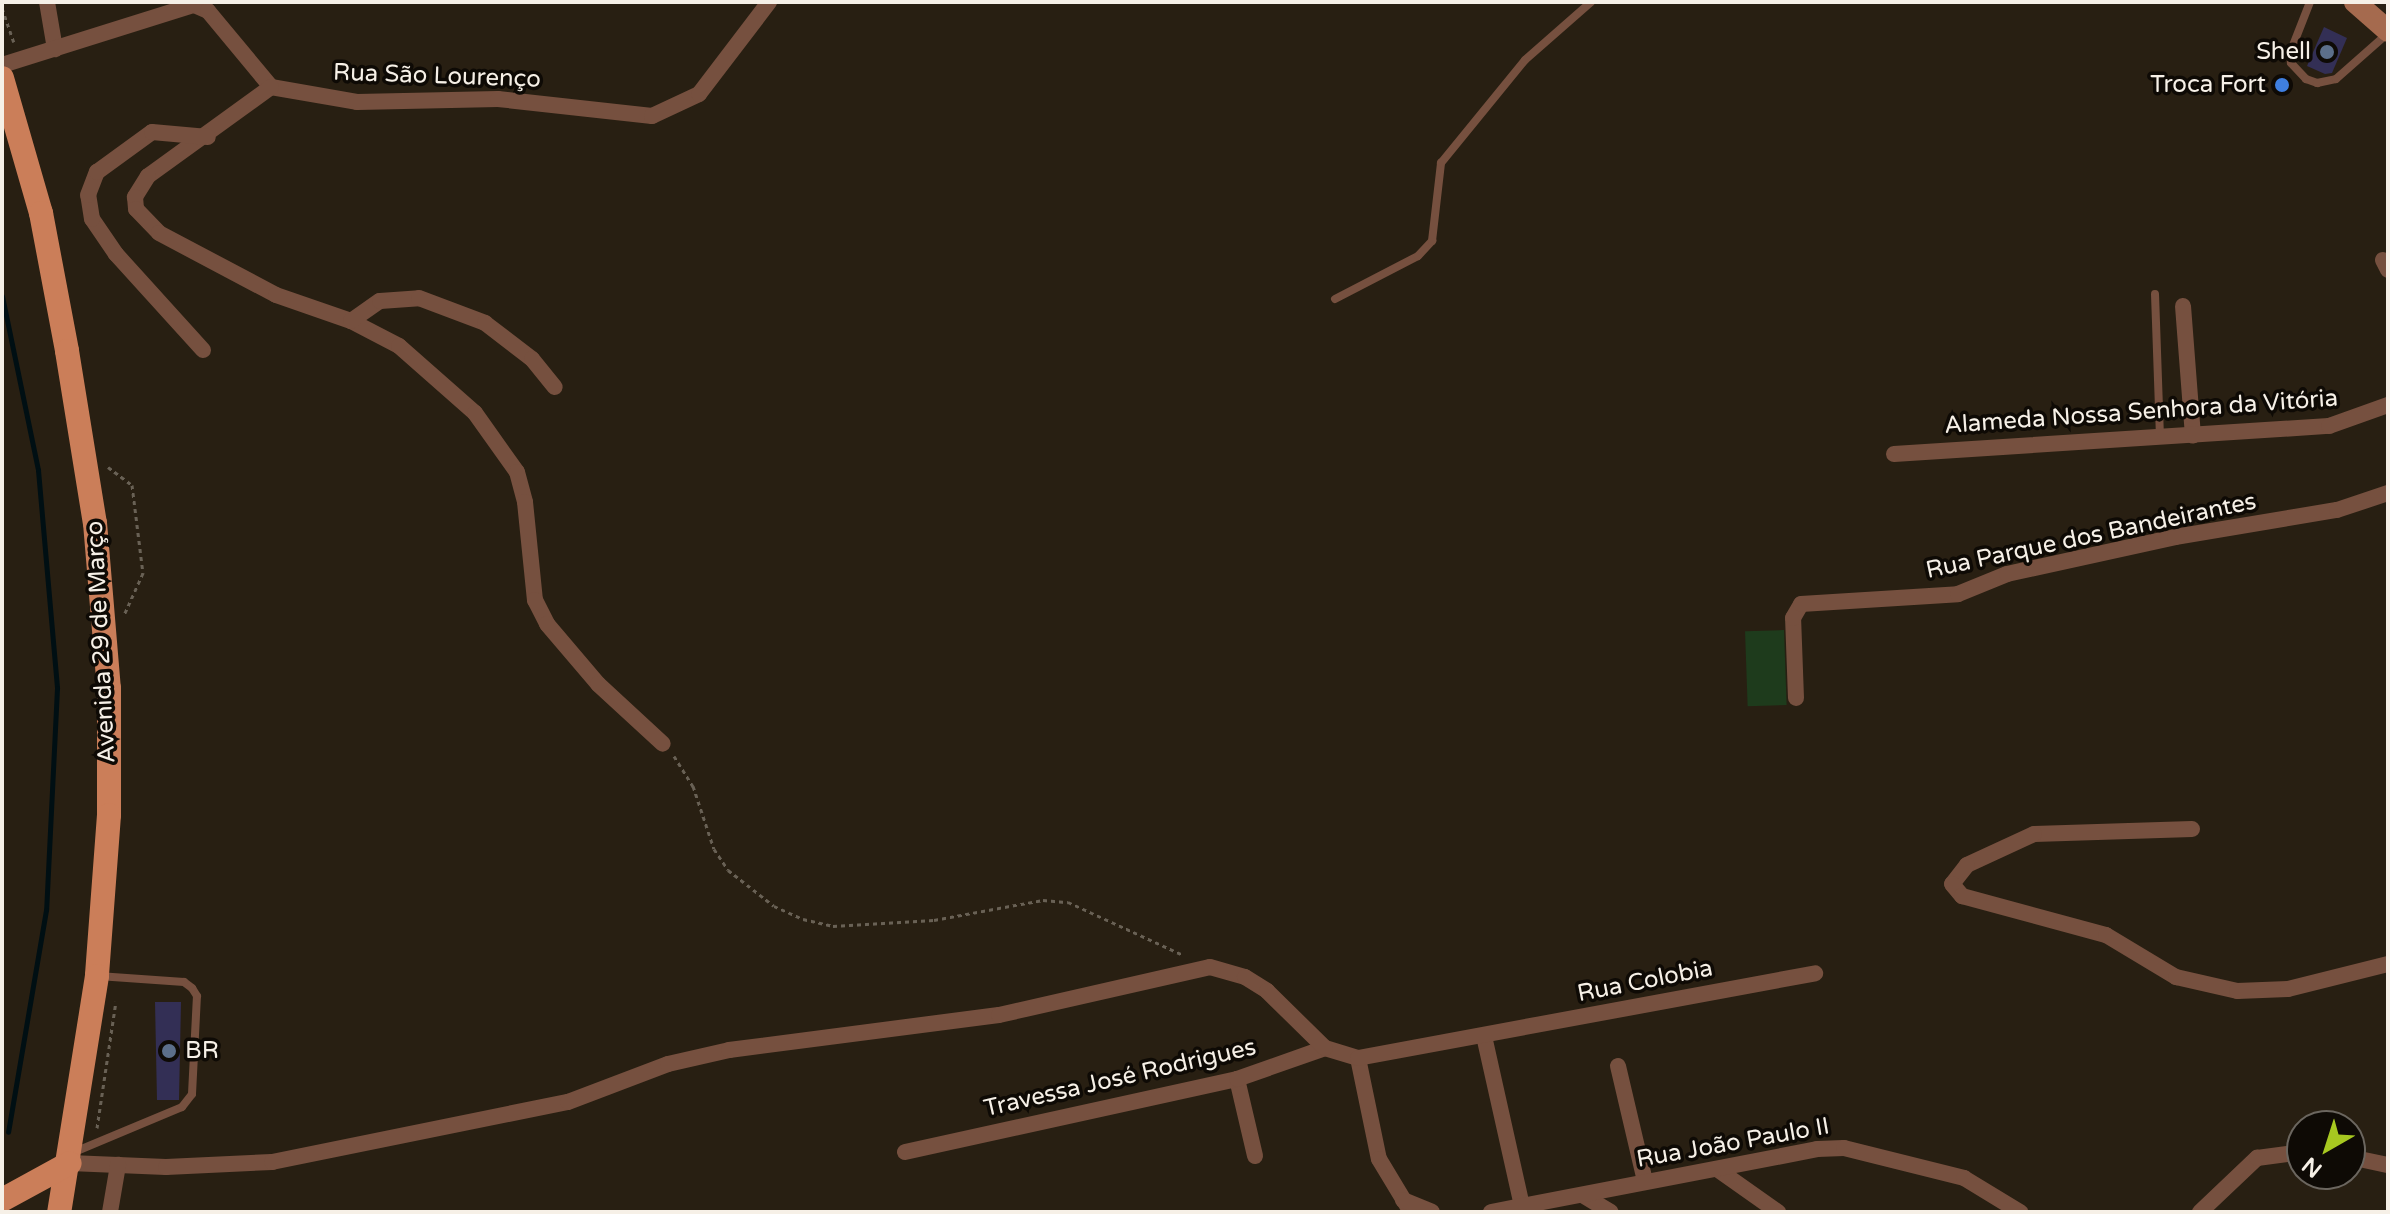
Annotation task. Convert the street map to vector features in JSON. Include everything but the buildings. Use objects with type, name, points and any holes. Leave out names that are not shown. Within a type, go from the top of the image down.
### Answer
[{"type":"main road","points":[[2355,2],[2388,32]]},
{"type":"main road","name":"Avenida 29 de Março","points":[[2,78],[41,213],[95,523],[109,720],[109,815],[97,976],[62,1212]]},
{"type":"main road","points":[[2,1200],[70,1167]]},
{"type":"street","points":[[47,2],[55,49]]},
{"type":"street","name":"Rua São Lourenço","points":[[271,87],[357,102],[498,99],[652,116],[699,94],[769,2]]},
{"type":"street","points":[[2,65],[194,5],[208,11],[271,87],[208,137],[140,184],[136,209],[145,221],[276,295],[351,321],[399,346],[444,383],[500,444],[517,472],[525,502],[535,600],[547,624],[598,684],[663,744]]},
{"type":"street","points":[[203,350],[116,254],[92,219],[88,195],[97,172],[152,132],[208,137]]},
{"type":"street","points":[[351,321],[380,301],[419,298],[485,323],[532,359],[555,387]]},
{"type":"street","points":[[2183,306],[2193,436]]},
{"type":"street","name":"Alameda Nossa Senhora da Vitória","points":[[1894,454],[2329,426],[2388,405]]},
{"type":"street","name":"Rua Parque dos Bandeirantes","points":[[1796,698],[1793,618],[1801,604],[1958,594],[2007,574],[2175,537],[2337,510],[2388,493]]},
{"type":"street","points":[[2192,829],[2034,834],[1967,865],[1952,884],[1962,896],[2106,935],[2176,977],[2237,991],[2288,989],[2388,964]]},
{"type":"street","points":[[70,1167],[272,1162],[568,1102],[668,1064],[729,1050],[999,1015],[1210,967],[1245,977],[1267,991],[1325,1048],[1358,1058],[1484,1036],[1522,1206]]},
{"type":"street","name":"Rua Colobia","points":[[1484,1036],[1815,973]]},
{"type":"street","name":"Travessa José Rodrigues","points":[[905,1152],[1237,1079],[1325,1048]]},
{"type":"street","points":[[1358,1058],[1379,1159],[1407,1206],[1432,1212]]},
{"type":"street","points":[[1618,1066],[1645,1181]]},
{"type":"street","points":[[1237,1079],[1255,1156]]},
{"type":"street","name":"Rua João Paulo II","points":[[1491,1212],[1817,1149],[1856,1150],[1964,1178],[2020,1212]]},
{"type":"street","points":[[2200,1212],[2257,1158],[2286,1154]]},
{"type":"street","points":[[2366,1160],[2388,1165]]},
{"type":"street","points":[[110,1212],[118,1165]]},
{"type":"street","points":[[1717,1169],[1778,1212]]},
{"type":"street","points":[[1584,1196],[1611,1212]]},
{"type":"lane","points":[[1335,299],[1401,270],[1432,241],[1441,163],[1525,60],[1591,2]]},
{"type":"lane","points":[[2310,2],[2290,53],[2291,63],[2306,79],[2336,79],[2388,32]]},
{"type":"lane","points":[[2155,294],[2160,438]]},
{"type":"lane","points":[[70,1167],[182,1107],[192,1094],[197,996],[192,988],[184,982],[97,976]]},
{"type":"path","points":[[663,744],[693,786],[714,849],[728,870],[774,906],[803,919],[833,926],[919,921],[1043,900],[1068,902],[1210,967]]},
{"type":"green space","points":[[1784,630],[1787,705],[1748,706],[1745,631]]},
{"type":"waterway","points":[[2,296],[38,470],[57,688],[46,910],[8,1132]]},
{"type":"place","name":"Shell","points":[[2327,52]]},
{"type":"place","name":"Troca Fort","points":[[2282,85]]},
{"type":"place","name":"BR","points":[[169,1051]]}]
